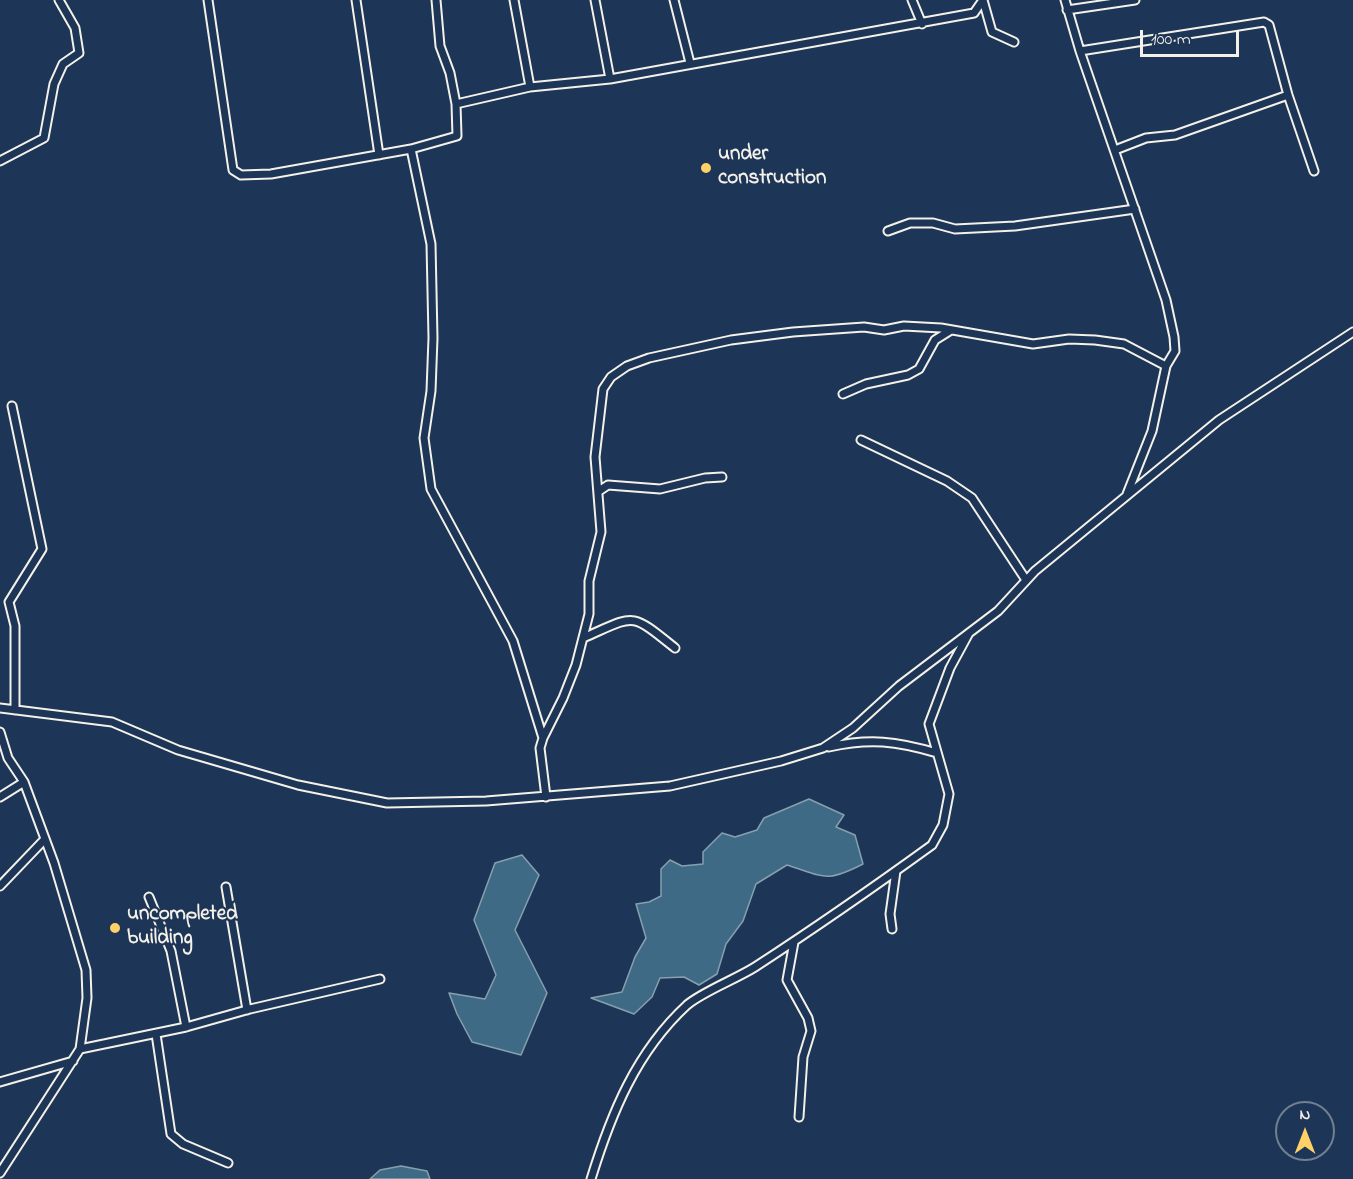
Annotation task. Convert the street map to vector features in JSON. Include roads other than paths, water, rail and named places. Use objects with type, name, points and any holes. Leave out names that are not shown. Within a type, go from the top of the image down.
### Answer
[{"type":"street","points":[[0,161],[44,138],[54,84],[63,64],[79,53],[75,28],[59,0]]},
{"type":"street","points":[[208,0],[233,170],[241,175],[271,174],[411,149],[457,135],[456,104],[450,73],[440,46],[436,0]]},
{"type":"street","points":[[356,0],[379,154]]},
{"type":"street","points":[[514,0],[530,87]]},
{"type":"street","points":[[596,0],[610,79]]},
{"type":"street","points":[[674,0],[690,63]]},
{"type":"street","points":[[912,0],[922,24]]},
{"type":"street","points":[[456,104],[530,87],[610,79],[690,63],[922,24],[974,13],[983,0]]},
{"type":"street","points":[[983,0],[992,32],[1014,42]]},
{"type":"street","points":[[1065,0],[1080,51],[1166,300],[1174,337],[1174,351],[1166,366],[1152,431],[1126,496]]},
{"type":"street","points":[[1067,10],[1135,0]]},
{"type":"street","points":[[1080,51],[1264,22],[1269,25],[1288,95],[1314,171]]},
{"type":"street","points":[[1115,150],[1146,138],[1175,135],[1288,95]]},
{"type":"street","points":[[411,149],[431,244],[434,338],[431,392],[424,438],[431,489],[513,641],[543,738]]},
{"type":"street","points":[[888,231],[910,223],[933,223],[955,229],[1003,226],[1135,209]]},
{"type":"street","points":[[546,797],[540,748],[563,698],[589,614],[589,581],[601,532],[595,458],[603,389],[611,377],[627,366],[649,358],[731,340],[793,332],[864,327],[884,330],[904,326],[951,330],[1034,344],[1069,339],[1124,344],[1166,366]]},
{"type":"street","points":[[843,394],[866,384],[908,375],[919,369],[935,340],[951,330]]},
{"type":"street","points":[[823,748],[853,728],[899,686],[998,611],[1026,580],[1219,420],[1353,332]]},
{"type":"street","points":[[12,406],[42,549],[9,602],[15,626],[15,710]]},
{"type":"street","points":[[861,440],[877,449],[896,455],[918,470],[947,481],[972,498],[1026,580]]},
{"type":"street","points":[[598,491],[608,485],[660,489],[705,478],[722,477]]},
{"type":"street","points":[[583,638],[613,623],[634,620],[652,627],[675,648]]},
{"type":"street","points":[[591,1179],[609,1123],[633,1075],[664,1032],[689,1003],[733,981],[794,942],[932,845],[943,825],[949,794],[929,724],[950,668],[970,632]]},
{"type":"street","points":[[0,708],[112,722],[178,750],[298,785],[387,803],[546,797],[670,786],[781,761],[823,748],[879,740],[902,742],[937,753]]},
{"type":"street","points":[[0,732],[8,758],[24,782],[68,906],[86,970],[87,1016],[80,1049],[0,1173]]},
{"type":"street","points":[[0,797],[24,782]]},
{"type":"street","points":[[0,886],[45,839]]},
{"type":"street","points":[[892,929],[890,914],[896,871]]},
{"type":"street","points":[[226,887],[247,1010]]},
{"type":"street","points":[[148,897],[171,951],[186,1027]]},
{"type":"street","points":[[794,942],[787,980],[808,1018],[811,1031],[803,1057],[799,1117]]},
{"type":"street","points":[[80,1049],[156,1034],[380,979]]},
{"type":"street","points":[[156,1034],[171,1134],[183,1144],[228,1163]]},
{"type":"street","points":[[0,1082],[73,1061]]},
{"type":"water","points":[[809,799],[844,815],[836,827],[855,835],[863,864],[833,876],[818,875],[787,865],[756,884],[743,921],[726,944],[717,974],[699,985],[684,977],[660,978],[652,997],[634,1014],[591,998],[622,992],[635,957],[646,938],[636,904],[649,902],[661,896],[661,869],[670,860],[682,866],[703,864],[703,852],[722,833],[735,837],[757,830],[764,818]]},
{"type":"water","points":[[522,855],[539,875],[515,930],[547,993],[521,1055],[472,1042],[449,993],[485,999],[496,975],[474,920],[495,863]]},
{"type":"water","points":[[401,1166],[427,1171],[430,1179],[370,1179],[380,1170]]},
{"type":"place","name":"under construction","points":[[706,168]]},
{"type":"place","name":"uncompleted building","points":[[115,928]]}]
